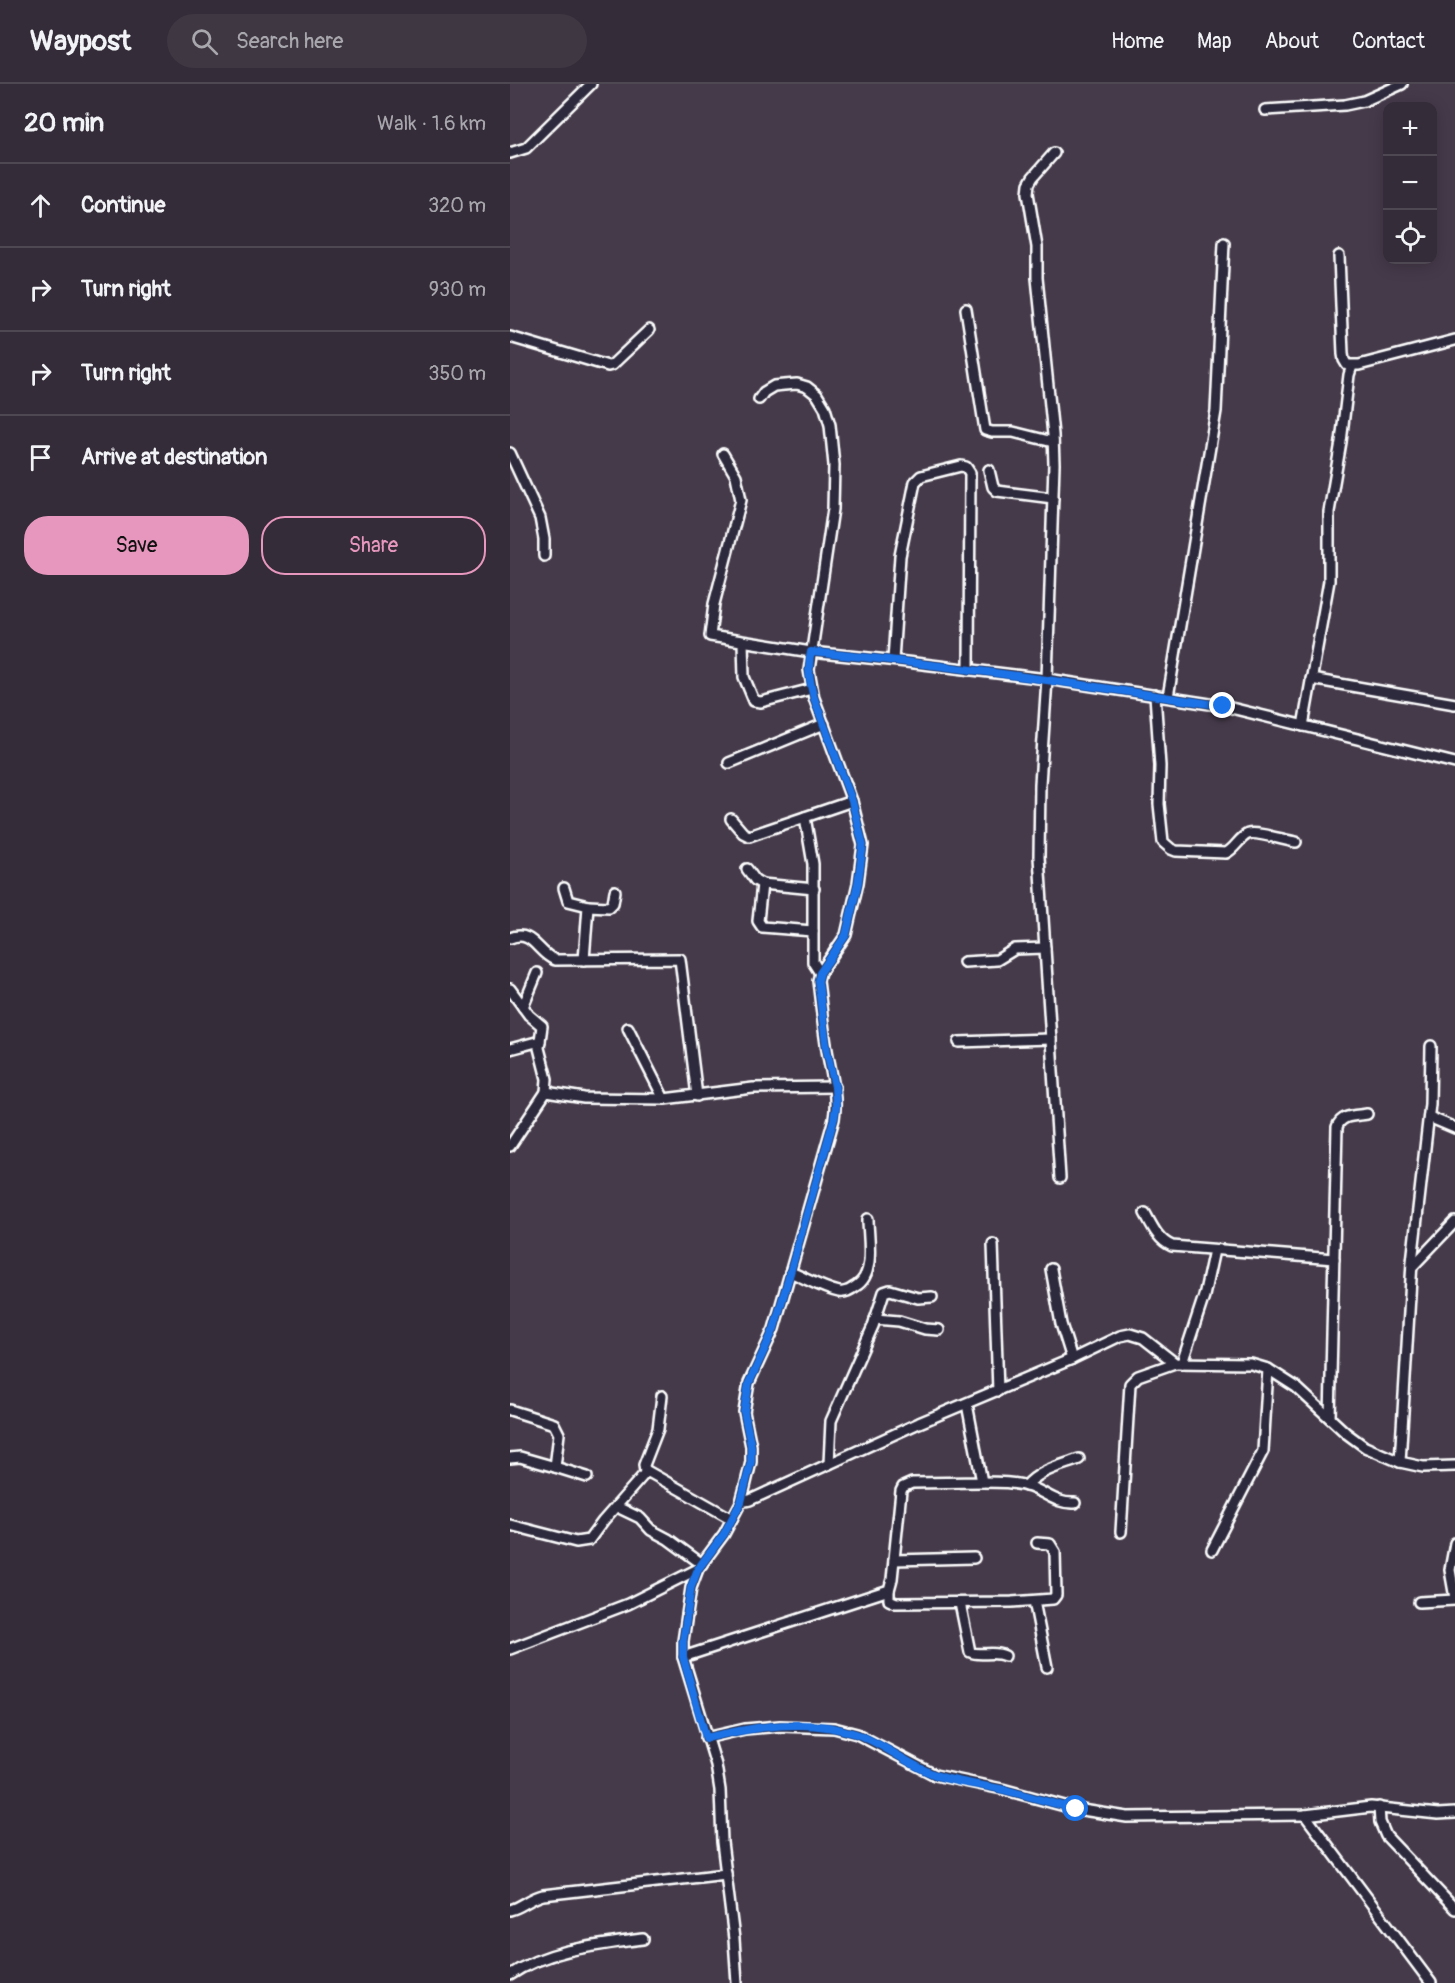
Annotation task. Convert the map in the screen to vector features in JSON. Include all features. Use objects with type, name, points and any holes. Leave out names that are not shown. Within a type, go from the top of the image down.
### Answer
[{"type":"street","points":[[510,153],[526,148],[591,84]]},
{"type":"street","points":[[1264,110],[1345,105],[1371,99],[1402,84]]},
{"type":"street","points":[[1054,153],[1033,177],[1028,193],[1037,247],[1037,278],[1053,442],[1047,679],[1040,784],[1039,857],[1060,1178]]},
{"type":"street","points":[[1168,697],[1216,411],[1224,243]]},
{"type":"street","points":[[1339,256],[1344,360],[1352,366]]},
{"type":"street","points":[[966,309],[985,430],[1013,432],[1053,442]]},
{"type":"street","points":[[510,337],[608,366],[612,365],[649,330]]},
{"type":"street","points":[[1352,366],[1455,340]]},
{"type":"street","points":[[1303,726],[1329,581],[1329,512],[1341,442],[1347,385],[1352,366]]},
{"type":"street","points":[[737,1983],[735,1939],[721,1825],[720,1790],[716,1765],[683,1657],[683,1641],[690,1596],[700,1566],[741,1502],[751,1462],[751,1446],[744,1412],[745,1398],[752,1375],[774,1329],[834,1119],[835,1087],[827,1051],[818,981],[820,973],[846,935],[858,883],[863,845],[852,801],[812,689],[809,670],[833,510],[834,465],[830,425],[818,395],[807,387],[797,384],[774,386],[764,392],[759,399]]},
{"type":"street","points":[[510,453],[540,518],[544,556]]},
{"type":"street","points":[[723,454],[736,476],[741,500],[714,604],[710,636],[811,652],[1047,679],[1223,706],[1455,763]]},
{"type":"street","points":[[893,660],[900,556],[915,482],[921,476],[961,466],[966,467],[970,473],[969,670]]},
{"type":"street","points":[[989,470],[993,487],[997,491],[1053,498]]},
{"type":"street","points":[[743,642],[744,677],[754,701],[761,702],[812,689]]},
{"type":"street","points":[[1311,679],[1455,704]]},
{"type":"street","points":[[1155,695],[1161,780],[1161,835],[1166,846],[1176,850],[1217,854],[1233,850],[1249,834],[1296,842]]},
{"type":"street","points":[[729,763],[824,724]]},
{"type":"street","points":[[732,819],[743,833],[749,836],[852,801]]},
{"type":"street","points":[[805,818],[813,864],[813,962],[820,973]]},
{"type":"street","points":[[747,869],[755,880],[762,884],[814,889]]},
{"type":"street","points":[[762,884],[758,921],[762,927],[813,931]]},
{"type":"street","points":[[564,888],[568,901],[588,906],[609,907],[613,903],[615,891]]},
{"type":"street","points":[[584,960],[588,906]]},
{"type":"street","points":[[510,938],[521,935],[527,937],[555,960],[680,959],[697,1096]]},
{"type":"street","points":[[964,962],[997,960],[1015,949],[1045,948]]},
{"type":"street","points":[[523,1007],[537,973]]},
{"type":"street","points":[[510,989],[529,1016],[542,1026],[539,1048],[547,1079],[546,1092],[510,1146]]},
{"type":"street","points":[[628,1028],[664,1099]]},
{"type":"street","points":[[959,1042],[1051,1039]]},
{"type":"street","points":[[510,1049],[540,1041]]},
{"type":"street","points":[[1400,1462],[1412,1267],[1429,1116],[1431,1046]]},
{"type":"street","points":[[546,1092],[584,1098],[664,1099],[753,1088],[835,1087]]},
{"type":"street","points":[[1330,1418],[1337,1127],[1338,1122],[1345,1118],[1367,1114]]},
{"type":"street","points":[[1429,1116],[1455,1128]]},
{"type":"street","points":[[1144,1213],[1164,1243],[1179,1248],[1334,1259]]},
{"type":"street","points":[[790,1272],[839,1292],[848,1292],[861,1284],[867,1275],[868,1268],[868,1219]]},
{"type":"street","points":[[1412,1267],[1455,1222]]},
{"type":"street","points":[[993,1244],[998,1391]]},
{"type":"street","points":[[1178,1363],[1204,1296],[1214,1250]]},
{"type":"street","points":[[1051,1269],[1061,1324],[1072,1359]]},
{"type":"street","points":[[829,1464],[831,1421],[875,1319],[883,1294],[887,1290],[918,1298],[932,1297]]},
{"type":"street","points":[[875,1319],[899,1321],[925,1329],[939,1330]]},
{"type":"street","points":[[741,1502],[750,1500],[919,1423],[1072,1359],[1120,1336],[1130,1334],[1143,1338],[1178,1363]]},
{"type":"street","points":[[1121,1532],[1130,1384],[1138,1376],[1178,1363],[1251,1364],[1268,1369],[1289,1382],[1365,1447],[1400,1462],[1423,1467],[1455,1466]]},
{"type":"street","points":[[1212,1550],[1263,1451],[1268,1369]]},
{"type":"street","points":[[645,1472],[644,1465],[658,1429],[662,1396]]},
{"type":"street","points":[[967,1404],[982,1482]]},
{"type":"street","points":[[510,1410],[550,1422],[556,1427],[560,1434],[555,1467]]},
{"type":"street","points":[[510,1458],[520,1457],[586,1477]]},
{"type":"street","points":[[1026,1486],[1036,1476],[1079,1459]]},
{"type":"street","points":[[510,1525],[584,1542],[590,1540],[603,1521],[645,1472],[650,1471],[732,1519]]},
{"type":"street","points":[[1037,1543],[1050,1544],[1055,1552],[1056,1594],[1055,1598],[1050,1600],[893,1603],[890,1600],[889,1590],[903,1487],[912,1483],[982,1482],[1026,1486],[1043,1491],[1060,1502],[1075,1503]]},
{"type":"street","points":[[617,1507],[640,1518],[656,1534],[668,1539],[700,1566]]},
{"type":"street","points":[[1419,1602],[1455,1599],[1450,1570],[1455,1543]]},
{"type":"street","points":[[894,1560],[974,1558]]},
{"type":"street","points":[[510,1649],[628,1604],[700,1566]]},
{"type":"street","points":[[683,1657],[889,1590]]},
{"type":"street","points":[[1034,1601],[1047,1668]]},
{"type":"street","points":[[960,1603],[970,1652],[976,1654],[996,1652],[1005,1656]]},
{"type":"street","points":[[706,1738],[745,1729],[780,1726],[804,1725],[834,1728],[857,1734],[935,1775],[1002,1789],[1076,1809],[1127,1817],[1305,1815],[1379,1807],[1455,1814]]},
{"type":"street","points":[[1379,1807],[1380,1822],[1386,1836],[1455,1909]]},
{"type":"street","points":[[1305,1815],[1431,1983]]},
{"type":"street","points":[[510,1910],[518,1908],[534,1897],[543,1895],[726,1874]]},
{"type":"street","points":[[510,1975],[554,1955],[581,1947],[643,1939]]},
{"type":"route","points":[[1076,1809],[1002,1789],[935,1775],[857,1734],[834,1728],[804,1725],[780,1726],[745,1729],[706,1738],[683,1657],[683,1641],[691,1587],[698,1569],[724,1534],[741,1502],[751,1462],[751,1446],[744,1412],[745,1398],[752,1375],[774,1329],[836,1107],[835,1087],[827,1051],[818,981],[820,973],[846,935],[858,883],[863,845],[852,801],[814,698],[810,684],[809,661],[811,652],[898,661],[1047,679],[1223,706]]}]
